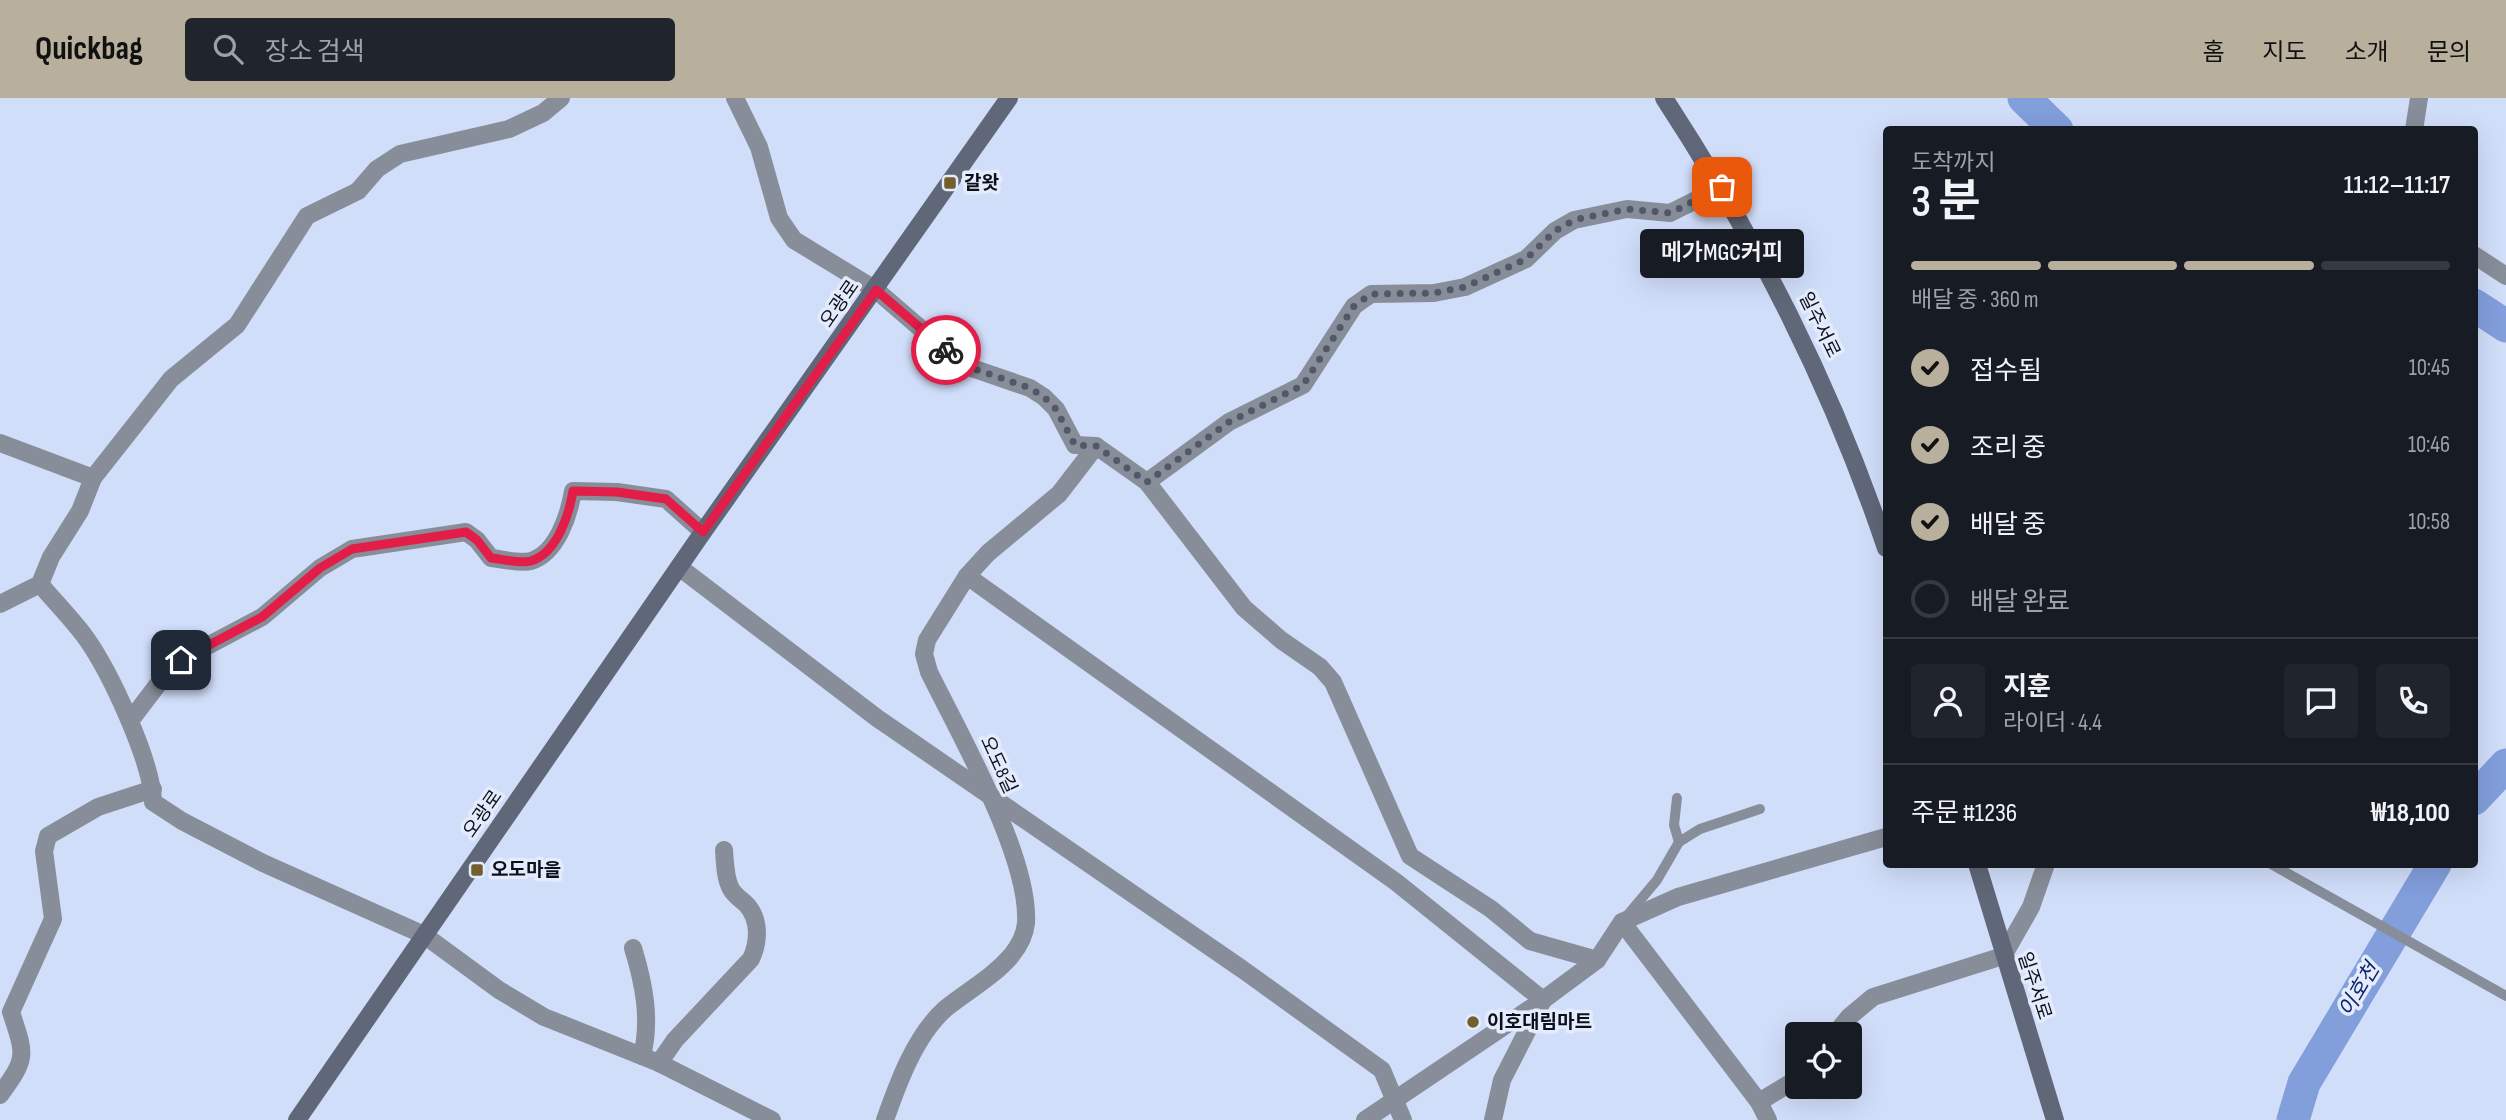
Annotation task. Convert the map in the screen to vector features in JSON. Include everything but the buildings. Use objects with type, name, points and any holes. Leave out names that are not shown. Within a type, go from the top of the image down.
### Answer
[{"type":"main road","name":"오광로","points":[[297,1120],[703,532],[1009,98]]},
{"type":"main road","name":"일주서로","points":[[1664,98],[1722,187],[1809,351],[1856,459],[1883,539]]},
{"type":"main road","name":"일주서로","points":[[1978,868],[2055,1120]]},
{"type":"street","points":[[0,604],[40,584],[51,557],[80,511],[93,478],[171,379],[237,325],[307,216],[358,191],[377,169],[400,154],[509,128],[543,113],[561,98]]},
{"type":"street","points":[[735,98],[759,147],[779,218],[794,240],[876,290],[963,365],[1030,388],[1044,397],[1056,409],[1075,445],[1096,446],[1147,482],[1244,608],[1281,640],[1320,667],[1333,682],[1393,823],[1410,856],[1491,909],[1530,941],[1597,960]]},
{"type":"street","points":[[2415,126],[2419,98]]},
{"type":"street","points":[[1147,482],[1229,422],[1303,385],[1354,306],[1371,294],[1434,293],[1465,287],[1526,259],[1555,231],[1574,220],[1627,209],[1670,213],[1722,187]]},
{"type":"street","points":[[2478,258],[2506,276]]},
{"type":"street","points":[[0,443],[93,478]]},
{"type":"street","name":"오도8길","points":[[885,1120],[926,1030],[945,1010],[991,976],[1022,940],[1026,923],[1024,896],[1009,843],[988,793],[929,672],[924,654],[927,640],[967,576],[988,552],[1059,494],[1096,446]]},
{"type":"street","points":[[130,721],[165,675],[181,660],[262,617],[320,568],[352,549],[466,532],[477,540],[491,558],[530,562],[544,553],[558,536],[569,511],[573,491],[617,492],[666,499],[703,532]]},
{"type":"street","points":[[679,567],[877,718],[1242,969],[1382,1070],[1403,1120]]},
{"type":"street","points":[[967,576],[1385,874],[1480,946],[1543,1000]]},
{"type":"street","points":[[40,584],[87,639],[130,721],[153,789],[153,802],[182,821],[263,863],[425,935],[499,990],[544,1017],[659,1063],[772,1120]]},
{"type":"street","points":[[0,1095],[19,1070],[23,1051],[11,1012],[53,919],[44,851],[48,836],[98,807],[153,789]]},
{"type":"street","points":[[1365,1120],[1543,1000],[1597,960],[1622,922],[1678,897],[1883,838]]},
{"type":"street","points":[[659,1063],[675,1040],[751,959],[757,946],[758,934],[750,908],[732,891],[726,875],[724,850]]},
{"type":"street","points":[[1845,1022],[1873,997],[2003,956],[2031,907],[2045,868]]},
{"type":"street","points":[[1622,922],[1759,1102],[1768,1120]]},
{"type":"street","points":[[633,948],[643,981],[648,1032],[642,1056]]},
{"type":"street","points":[[1493,1120],[1502,1080],[1543,1000]]},
{"type":"street","points":[[1759,1102],[1785,1086]]},
{"type":"lane","points":[[1677,799],[1674,825],[1679,842]]},
{"type":"lane","points":[[1622,922],[1657,880],[1679,842],[1700,829],[1760,809]]},
{"type":"lane","points":[[2278,868],[2506,996]]},
{"type":"waterway","name":"이호천","points":[[2024,98],[2053,126]]},
{"type":"waterway","name":"이호천","points":[[2478,308],[2506,326]]},
{"type":"waterway","name":"이호천","points":[[2478,795],[2506,765]]},
{"type":"waterway","name":"이호천","points":[[2293,1120],[2304,1083],[2433,868]]},
{"type":"way so far","points":[[946,350],[963,365],[1030,388],[1044,397],[1056,409],[1075,445],[1096,446],[1147,482],[1229,422],[1303,385],[1354,306],[1371,294],[1434,293],[1465,287],[1526,259],[1555,231],[1574,220],[1627,209],[1642,208],[1670,213],[1722,187]]},
{"type":"place","name":"갈왓","points":[[950,183]]},
{"type":"place","name":"메가MGC커피","points":[[1722,187]]},
{"type":"place","name":"오도마을","points":[[477,870]]},
{"type":"place","name":"이호대림마트","points":[[1473,1022]]},
{"type":"route","points":[[181,660],[262,617],[320,568],[352,549],[466,532],[477,540],[491,558],[530,562],[544,553],[558,536],[569,511],[573,491],[617,492],[666,499],[703,532],[876,290],[946,350]]}]
